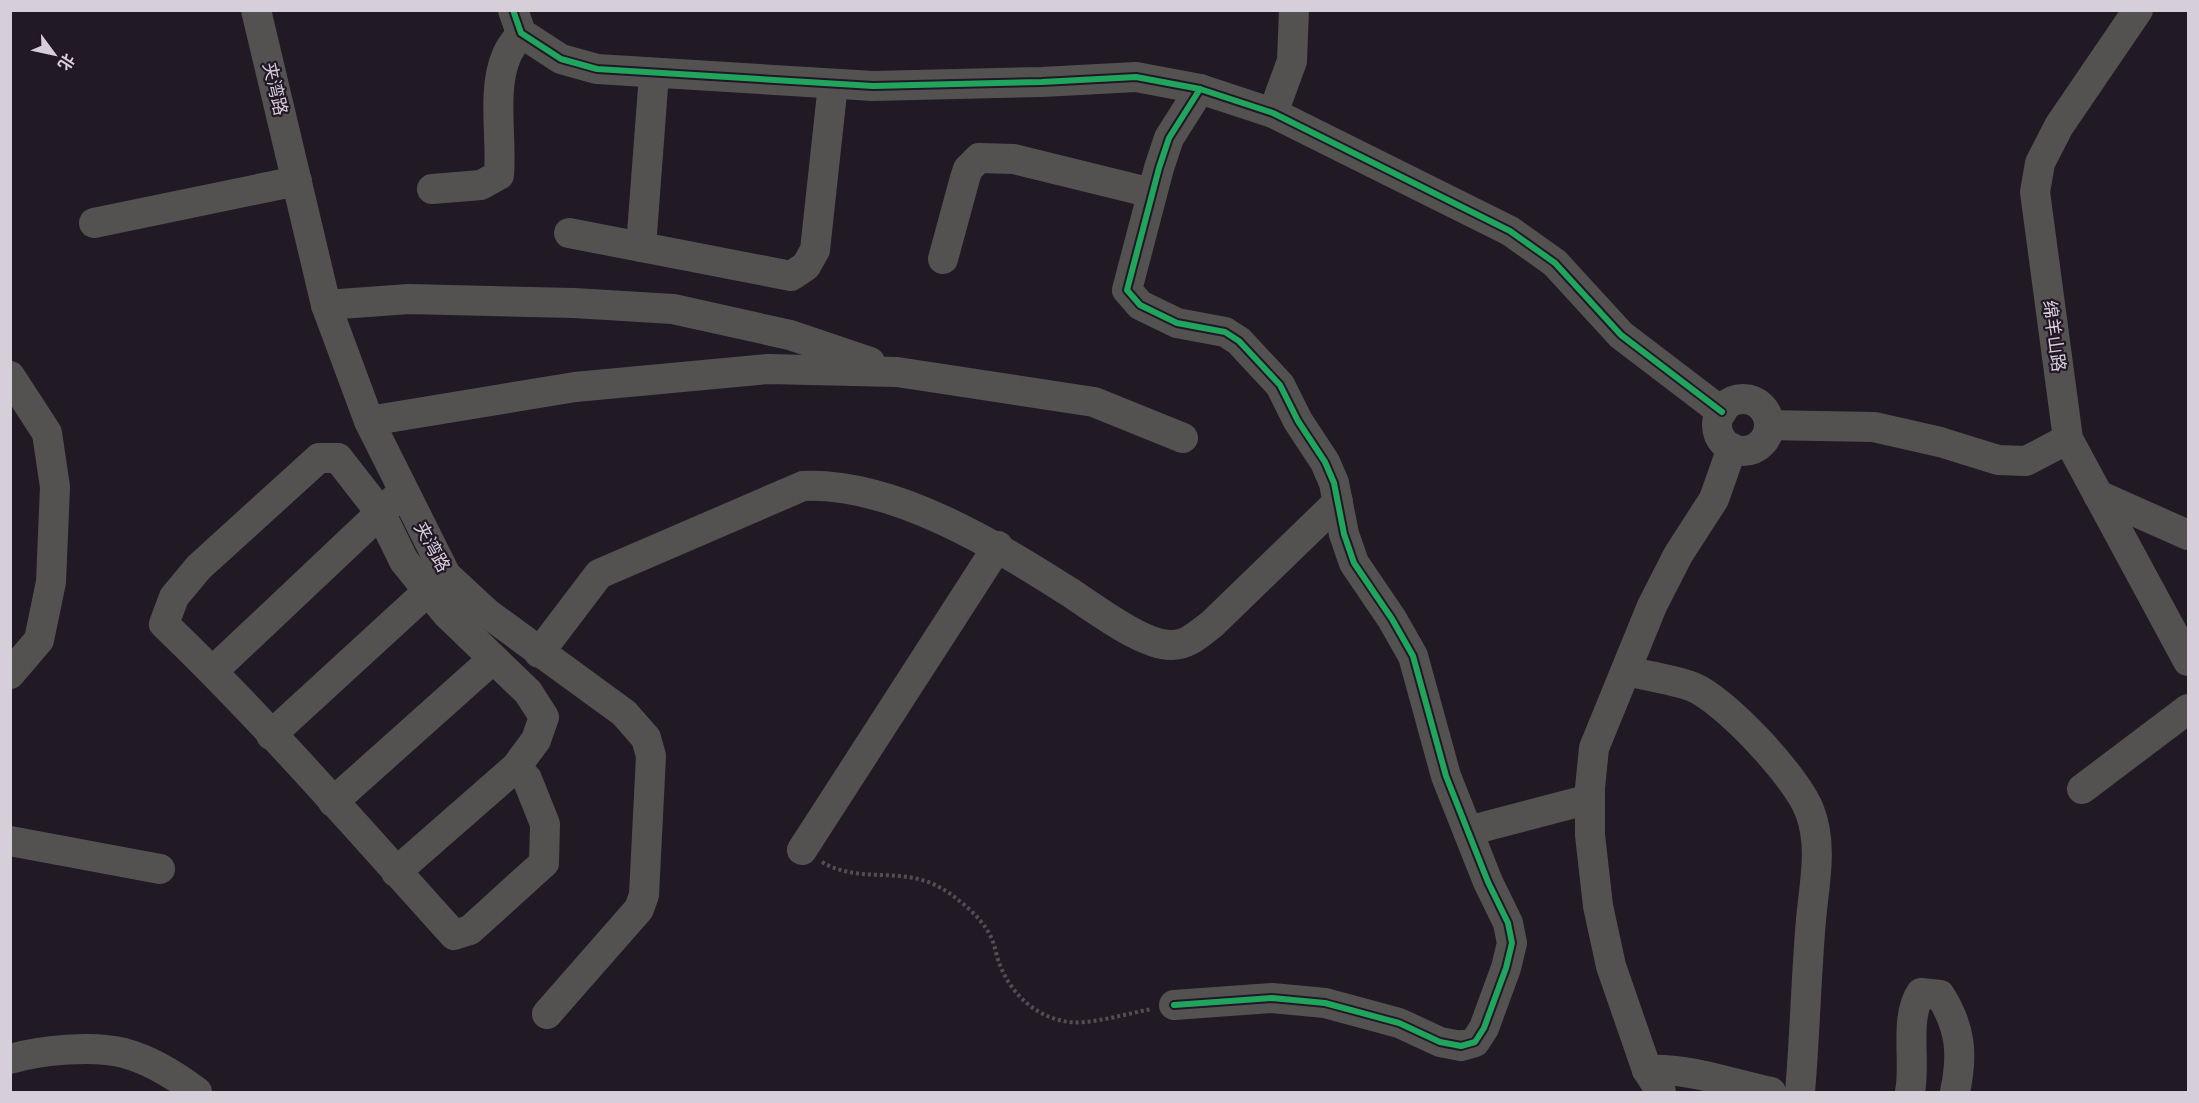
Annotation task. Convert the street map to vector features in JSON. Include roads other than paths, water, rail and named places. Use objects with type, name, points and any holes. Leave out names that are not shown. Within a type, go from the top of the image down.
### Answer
[{"type":"street","name":"夹湾路","points":[[256,10],[326,305],[369,421],[402,491],[446,574],[486,613],[624,713],[646,738],[651,756],[644,895],[639,909],[547,1014]]},
{"type":"street","points":[[1273,113],[1292,61],[1294,10]]},
{"type":"street","name":"绵羊山路","points":[[2138,10],[2059,126],[2040,163],[2035,192],[2068,439],[2188,661]]},
{"type":"street","points":[[432,189],[481,185],[499,174],[501,147],[499,79],[517,22],[561,59],[597,69],[873,86],[1136,77],[1200,89],[1273,113],[1510,231],[1555,263],[1621,335],[1722,412]]},
{"type":"street","points":[[641,247],[654,74]]},
{"type":"street","points":[[570,233],[791,276],[806,266],[815,250],[833,84]]},
{"type":"street","points":[[1174,1005],[1272,998],[1325,1003],[1399,1023],[1440,1042],[1461,1046],[1475,1042],[1488,1018],[1506,968],[1512,943],[1508,923],[1446,776],[1413,656],[1392,619],[1354,563],[1325,462],[1298,421],[1280,385],[1259,362],[1225,332],[1177,323],[1140,305],[1127,291],[1152,193],[1170,138],[1200,89]]},
{"type":"street","points":[[944,259],[968,169],[979,158],[1014,159],[1152,193]]},
{"type":"street","points":[[94,224],[297,181]]},
{"type":"street","points":[[326,305],[409,299],[574,303],[673,309],[790,335],[897,372]]},
{"type":"street","points":[[369,421],[575,387],[768,369],[897,372],[1094,402],[1183,438]]},
{"type":"street","points":[[10,376],[47,434],[55,487],[51,582],[39,640],[10,674]]},
{"type":"street","points":[[1750,400],[1764,410],[1769,425],[1768,434],[1757,447],[1749,451],[1732,448],[1720,436],[1718,419],[1734,401],[1750,400]]},
{"type":"street","points":[[1769,425],[1874,427],[1940,442],[1998,460],[2026,461],[2068,439]]},
{"type":"street","points":[[1732,448],[1714,499],[1662,585],[1594,748],[1590,834],[1598,906],[1611,966],[1654,1081],[1671,1069],[1716,1077],[1771,1092]]},
{"type":"street","points":[[396,872],[516,767],[537,740],[544,717],[528,692],[447,614],[404,561],[380,512],[338,458],[319,458],[199,567],[174,597],[164,624],[213,671],[396,872],[454,935],[470,930],[544,863],[545,824],[527,778],[516,767]]},
{"type":"street","points":[[539,653],[600,574],[803,486],[819,485],[879,497],[947,521],[998,546],[1137,635],[1172,646],[1191,640],[1212,624],[1338,502]]},
{"type":"street","points":[[213,671],[402,491]]},
{"type":"street","points":[[2098,495],[2188,535]]},
{"type":"street","points":[[801,850],[998,546]]},
{"type":"street","points":[[271,735],[428,591]]},
{"type":"street","points":[[333,802],[493,659]]},
{"type":"street","points":[[1626,671],[1694,687],[1728,712],[1778,764],[1796,786],[1810,812],[1818,874],[1811,918],[1800,1092]]},
{"type":"street","points":[[2082,789],[2188,709]]},
{"type":"street","points":[[1468,831],[1590,799]]},
{"type":"street","points":[[10,841],[160,869]]},
{"type":"street","points":[[1910,1092],[1913,1077],[1911,1030],[1916,1000],[1921,993],[1930,992],[1940,995],[1947,1007],[1961,1049],[1955,1092]]},
{"type":"street","points":[[10,1059],[34,1051],[80,1050],[124,1053],[176,1076],[197,1092]]}]
